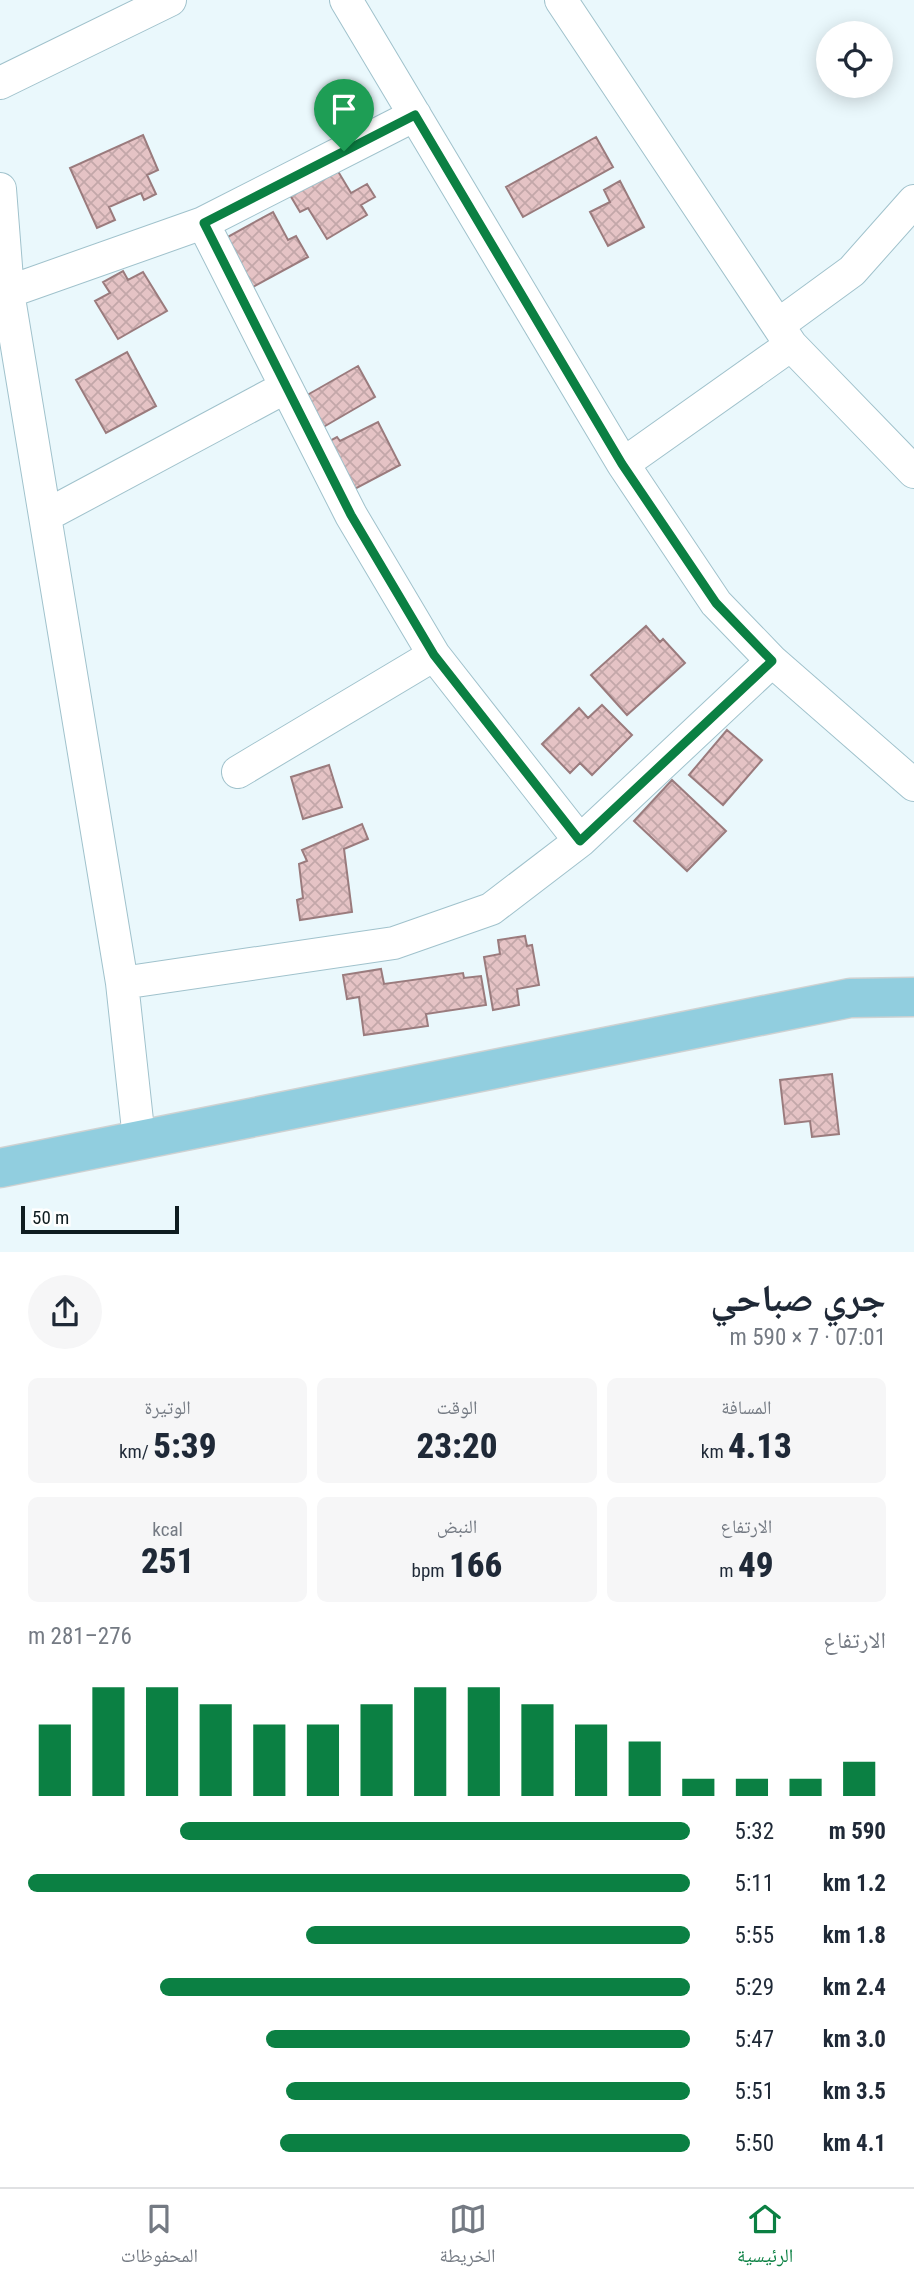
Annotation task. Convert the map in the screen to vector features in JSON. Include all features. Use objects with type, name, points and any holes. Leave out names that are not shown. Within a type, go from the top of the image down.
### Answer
[{"type":"main road","points":[[0,1168],[850,998],[914,997]]},
{"type":"street","points":[[0,83],[170,0]]},
{"type":"street","points":[[346,0],[622,464],[716,603],[772,661],[914,785]]},
{"type":"street","points":[[561,0],[784,335],[914,472]]},
{"type":"street","points":[[8,292],[204,223],[415,115]]},
{"type":"street","points":[[0,189],[8,292],[121,984],[139,1139]]},
{"type":"street","points":[[622,464],[784,335],[852,271],[914,201]]},
{"type":"street","points":[[204,223],[351,515],[434,655],[580,841]]},
{"type":"street","points":[[45,516],[286,387]]},
{"type":"street","points":[[238,772],[434,655]]},
{"type":"street","points":[[121,984],[394,943],[491,909],[580,841],[772,661]]},
{"type":"building","points":[[143,135],[158,170],[147,175],[156,194],[144,200],[141,193],[109,207],[115,220],[97,228],[70,168]]},
{"type":"building","points":[[596,137],[613,167],[523,217],[506,187]]},
{"type":"building","points":[[336,168],[351,193],[367,184],[375,197],[361,205],[367,215],[327,239],[308,208],[300,212],[290,195]]},
{"type":"building","points":[[620,181],[644,227],[608,246],[590,212],[610,202],[604,190]]},
{"type":"building","points":[[273,212],[288,240],[296,236],[308,257],[242,293],[215,244]]},
{"type":"building","points":[[123,271],[128,280],[143,272],[167,311],[118,339],[95,301],[110,293],[103,282]]},
{"type":"building","points":[[127,352],[156,406],[106,433],[76,380]]},
{"type":"building","points":[[358,366],[375,397],[320,429],[302,398]]},
{"type":"building","points":[[378,422],[400,465],[351,491],[326,443],[337,437],[340,441]]},
{"type":"building","points":[[646,626],[660,642],[663,639],[685,663],[627,715],[591,675]]},
{"type":"building","points":[[602,705],[632,735],[592,775],[580,763],[570,773],[542,744],[579,708],[588,718]]},
{"type":"building","points":[[727,730],[762,760],[723,805],[689,775]]},
{"type":"building","points":[[329,765],[342,807],[303,819],[291,777]]},
{"type":"building","points":[[672,780],[726,831],[687,871],[634,821]]},
{"type":"building","points":[[362,824],[368,839],[344,849],[352,912],[300,920],[297,900],[303,898],[299,864],[307,861],[302,850]]},
{"type":"building","points":[[525,936],[527,946],[532,945],[539,985],[517,989],[519,1005],[493,1010],[484,957],[500,954],[498,940]]},
{"type":"building","points":[[381,969],[384,984],[463,973],[464,978],[481,976],[486,1005],[426,1014],[428,1026],[364,1035],[359,997],[347,999],[343,975]]},
{"type":"building","points":[[832,1074],[839,1134],[812,1137],[810,1121],[785,1124],[780,1080]]},
{"type":"route","points":[[415,115],[622,464],[716,603],[772,661],[580,841],[434,655],[351,515],[204,223],[344,151],[415,115]]}]
